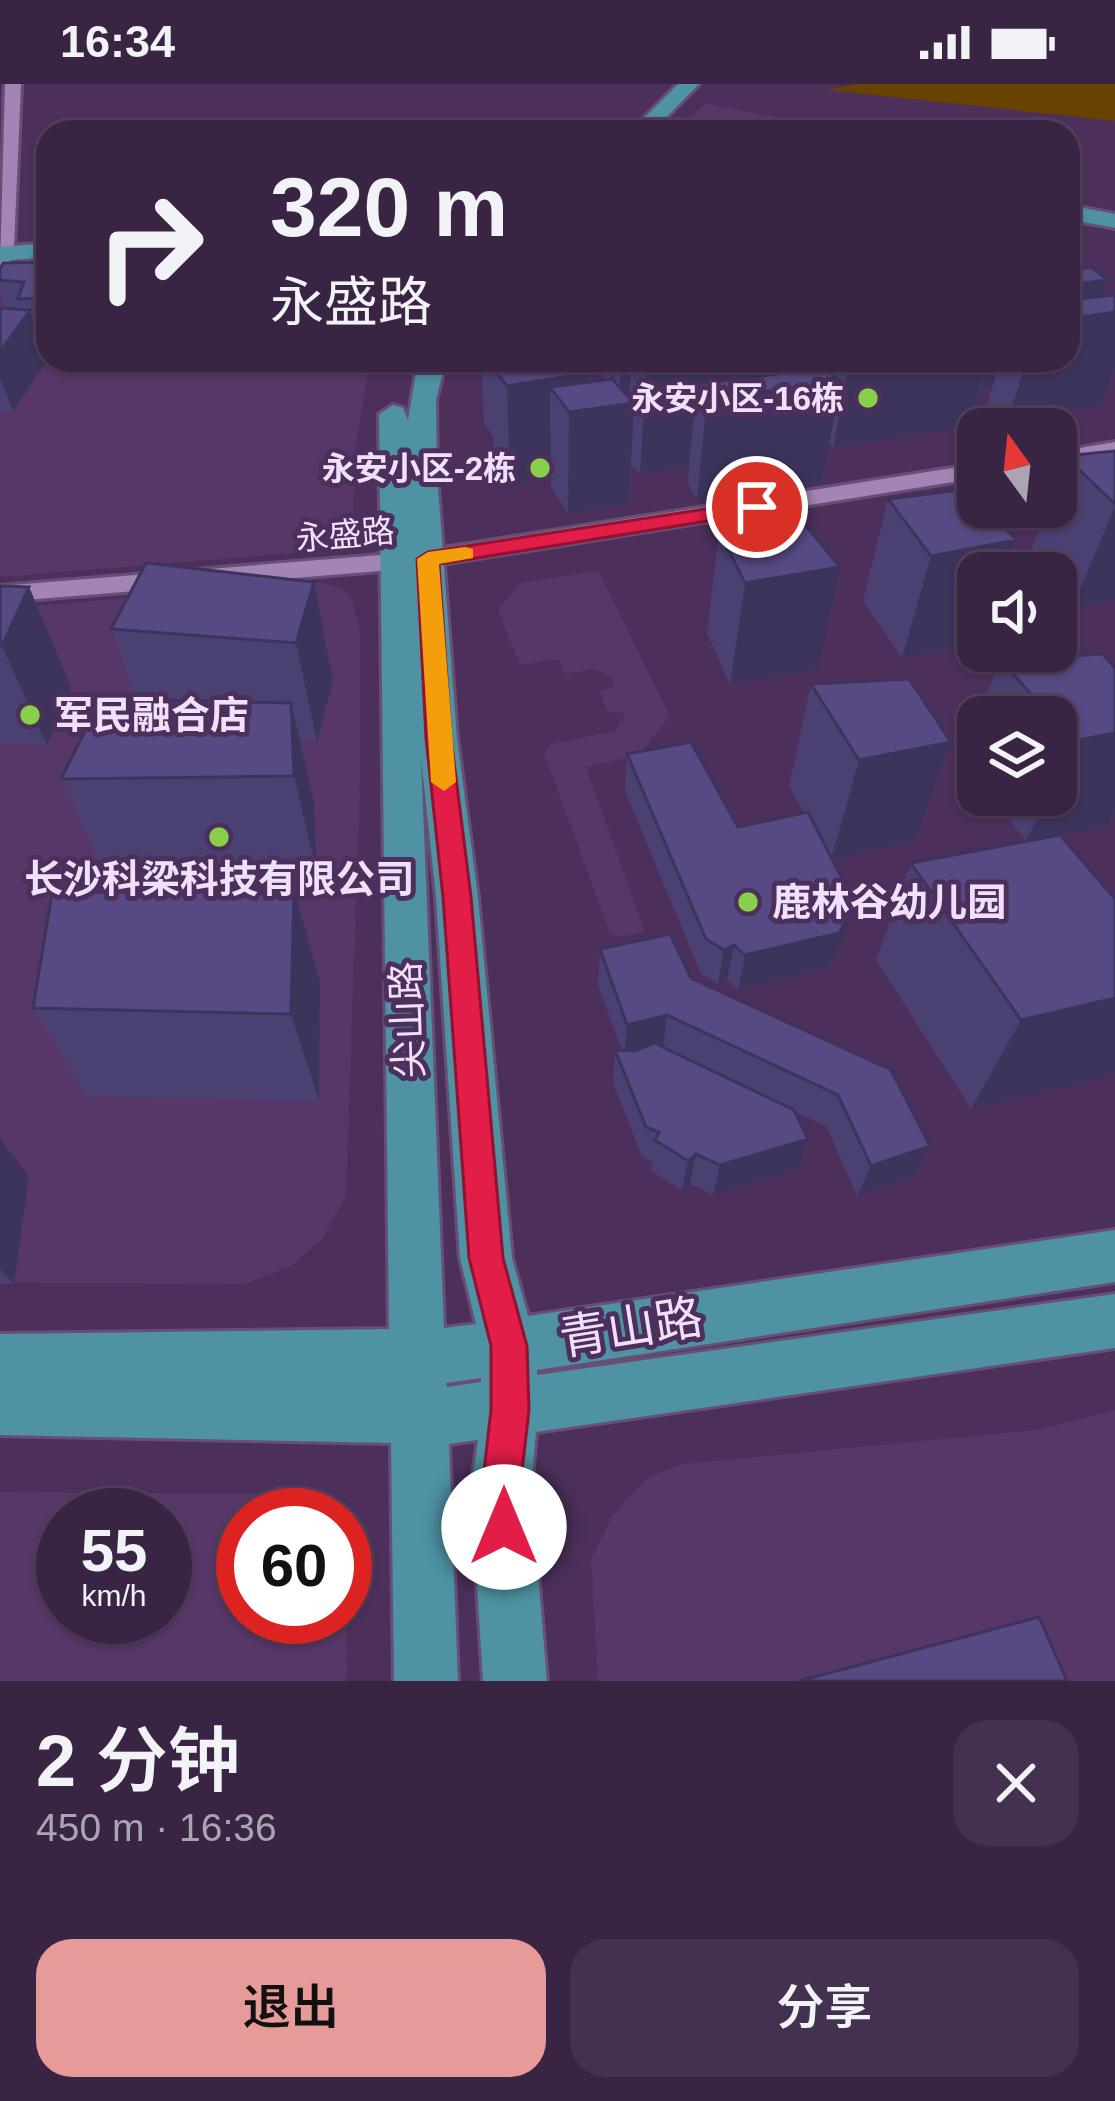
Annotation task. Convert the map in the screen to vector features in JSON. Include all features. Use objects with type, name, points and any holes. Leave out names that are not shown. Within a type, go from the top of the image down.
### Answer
[{"type":"main road","points":[[627,120],[660,84]]},
{"type":"main road","points":[[652,120],[688,84]]},
{"type":"main road","points":[[1080,212],[1115,218]]},
{"type":"main road","points":[[4,255],[36,248]]},
{"type":"main road","name":"尖山路","points":[[401,372],[391,423],[457,897],[486,1258],[509,1346],[510,1410],[501,1489],[514,1681]]},
{"type":"main road","name":"尖山路","points":[[426,1681],[417,1417],[411,558],[419,434],[430,372]]},
{"type":"main road","name":"青山路","points":[[0,1362],[417,1357],[1115,1256]]},
{"type":"main road","name":"青山路","points":[[0,1407],[417,1417],[510,1410],[1115,1321]]},
{"type":"street","points":[[4,255],[14,84]]},
{"type":"street","points":[[1077,453],[1115,447]]},
{"type":"street","name":"永盛路","points":[[0,591],[411,558],[957,472]]},
{"type":"shaded area","points":[[856,84],[1115,84],[1115,121],[826,90]]},
{"type":"shaded area","points":[[708,103],[789,120],[685,120]]},
{"type":"shaded area","points":[[36,270],[36,372],[368,372],[355,450],[353,532],[335,544],[307,552],[0,577],[0,296],[12,279]]},
{"type":"shaded area","points":[[598,571],[670,716],[639,755],[586,767],[645,932],[619,937],[610,933],[544,753],[551,744],[615,731],[626,712],[608,712],[599,691],[614,686],[612,678],[594,669],[565,674],[559,659],[520,665],[498,610],[521,583]]},
{"type":"shaded area","points":[[319,582],[351,597],[360,631],[360,783],[346,1195],[323,1238],[291,1266],[246,1284],[0,1283],[0,609]]},
{"type":"shaded area","points":[[1115,1410],[1115,1681],[598,1681],[591,1559],[613,1515],[646,1479],[682,1464],[1037,1430]]},
{"type":"shaded area","points":[[0,1492],[36,1492],[36,1644],[192,1644],[192,1493],[216,1494],[216,1644],[346,1644],[347,1681],[0,1681]]},
{"type":"building","points":[[36,262],[36,298],[18,299],[24,282],[0,280],[3,263]]},
{"type":"building","points":[[1091,267],[1108,280],[1080,284],[1080,268]]},
{"type":"building","points":[[1115,295],[1115,312],[1080,317],[1080,299]]},
{"type":"building","points":[[0,308],[30,310],[0,352]]},
{"type":"building","points":[[496,372],[588,373],[507,386]]},
{"type":"building","points":[[793,372],[830,372],[841,382],[707,398],[697,384]]},
{"type":"building","points":[[612,379],[634,403],[569,412],[550,387]]},
{"type":"building","points":[[1115,451],[1115,504],[1077,468],[1077,455]]},
{"type":"building","points":[[957,490],[957,528],[1005,528],[1016,540],[931,556],[888,499]]},
{"type":"building","points":[[801,520],[840,567],[745,583],[719,531]]},
{"type":"building","points":[[146,563],[314,582],[296,643],[111,629]]},
{"type":"building","points":[[0,586],[29,587],[2,646],[0,646]]},
{"type":"building","points":[[1103,654],[1115,668],[1115,733],[1077,740],[1077,696],[1033,696],[1011,672],[1077,672],[1077,656]]},
{"type":"building","points":[[909,679],[951,742],[859,760],[811,684]]},
{"type":"building","points":[[101,699],[291,703],[294,776],[61,779]]},
{"type":"building","name":"鹿林谷幼儿园","points":[[691,742],[738,827],[808,812],[855,904],[839,933],[745,955],[734,945],[724,950],[706,939],[627,754]]},
{"type":"building","points":[[1060,835],[1115,899],[1115,998],[1021,1020],[911,863]]},
{"type":"building","points":[[294,889],[291,1014],[33,1008],[52,893]]},
{"type":"building","points":[[670,934],[691,978],[891,1070],[930,1146],[871,1166],[838,1095],[667,1015],[627,1025],[600,949]]},
{"type":"building","points":[[654,1043],[794,1110],[808,1139],[720,1165],[696,1154],[688,1161],[655,1140],[659,1132],[646,1127],[615,1050],[635,1051]]},
{"type":"building","points":[[1039,1617],[1067,1681],[799,1681]]},
{"type":"slow traffic","points":[[444,782],[428,559],[465,554]]},
{"type":"place","name":"永安小区-16栋","points":[[868,398]]},
{"type":"place","name":"永安小区-2栋","points":[[540,468]]},
{"type":"place","name":"军民融合店","points":[[30,715]]},
{"type":"place","name":"长沙科梁科技有限公司","points":[[219,837]]},
{"type":"place","name":"鹿林谷幼儿园","points":[[748,902]]},
{"type":"route","points":[[504,1527],[501,1489],[510,1410],[509,1346],[486,1258],[457,897],[438,738],[428,559],[757,507]]}]
